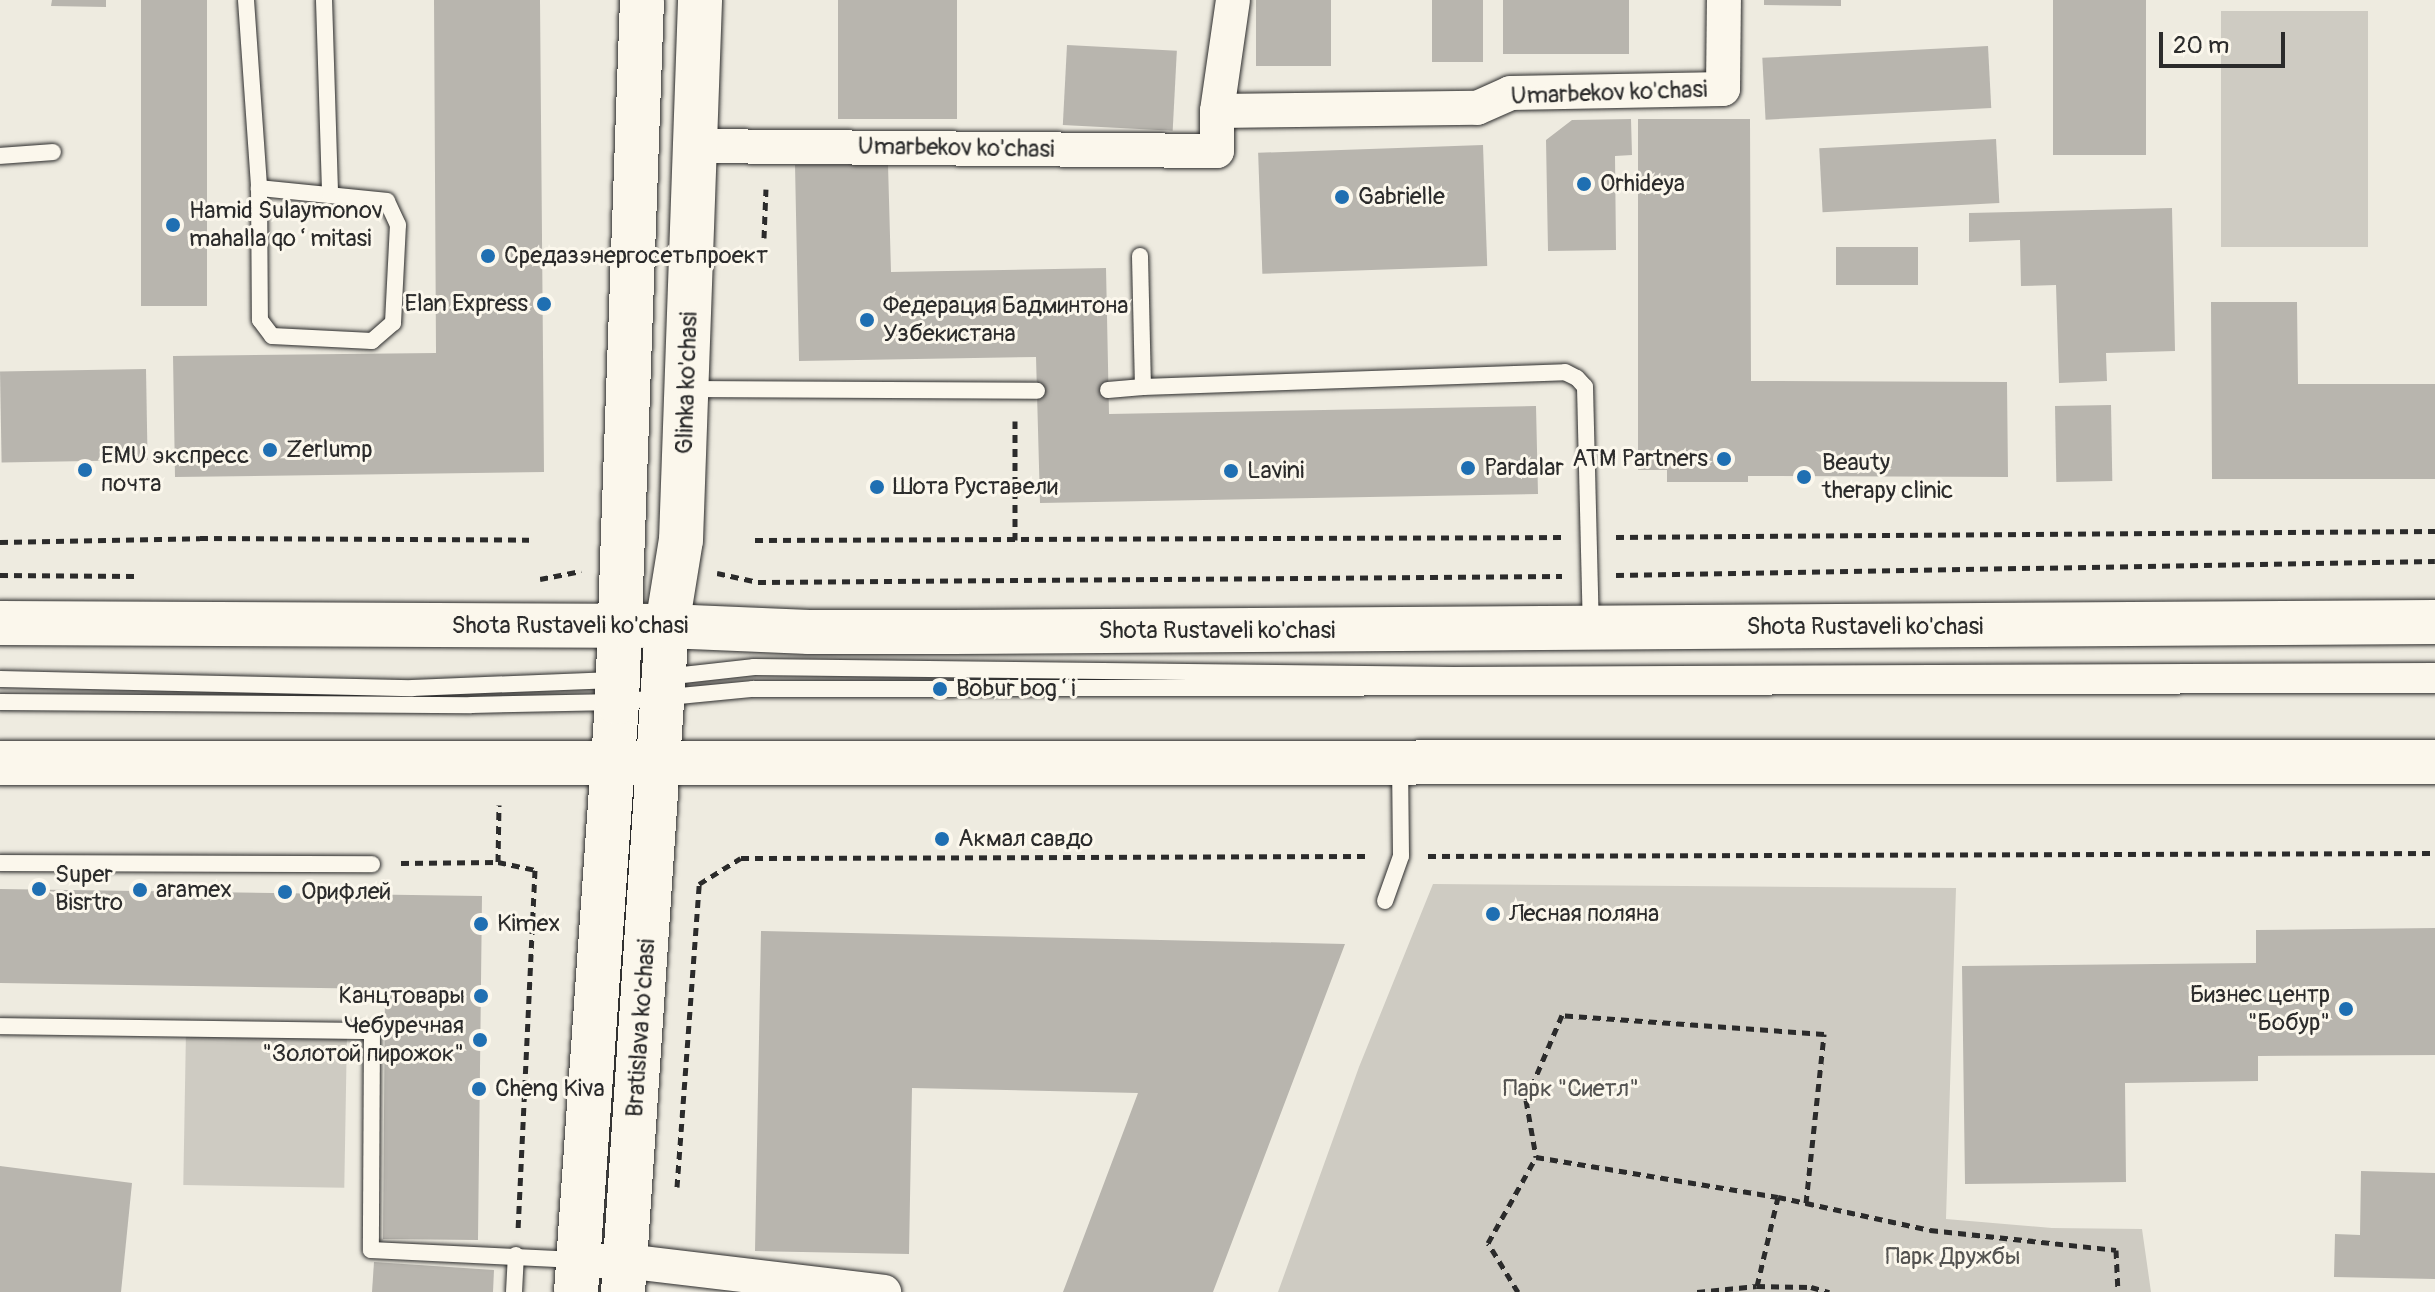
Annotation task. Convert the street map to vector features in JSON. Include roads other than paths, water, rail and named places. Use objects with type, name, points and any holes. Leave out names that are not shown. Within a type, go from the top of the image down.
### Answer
[{"type":"main road","name":"Glinka ko'chasi","points":[[642,0],[618,626],[640,686],[657,764]]},
{"type":"main road","name":"Glinka ko'chasi","points":[[612,764],[640,686],[667,626],[677,565],[687,389],[700,0]]},
{"type":"main road","name":"Shota Rustaveli ko'chasi","points":[[0,623],[667,626],[809,632],[2435,622]]},
{"type":"main road","points":[[0,763],[501,760],[612,764],[2435,762]]},
{"type":"main road","name":"Bratislava ko'chasi","points":[[577,1276],[612,764]]},
{"type":"main road","name":"Bratislava ko'chasi","points":[[624,1277],[657,764]]},
{"type":"street","points":[[1217,111],[1233,0]]},
{"type":"street","name":"Umarbekov ko'chasi","points":[[695,146],[1217,151],[1217,111],[1477,108],[1510,93],[1723,89],[1724,0]]},
{"type":"street","points":[[577,1276],[884,1292]]},
{"type":"lane","points":[[246,0],[259,188],[260,320],[272,336],[372,341],[393,323],[398,225],[387,201],[259,188]]},
{"type":"lane","points":[[324,0],[330,195]]},
{"type":"lane","points":[[0,156],[53,152]]},
{"type":"lane","points":[[1140,256],[1143,387]]},
{"type":"lane","points":[[1108,390],[1565,372],[1585,387],[1591,629]]},
{"type":"lane","points":[[687,389],[1037,391]]},
{"type":"lane","points":[[0,702],[471,705],[640,686],[754,667],[1454,675],[2435,671]]},
{"type":"lane","points":[[0,679],[412,688],[640,686],[753,689],[2435,685]]},
{"type":"lane","points":[[1385,901],[1401,856],[1400,763]]},
{"type":"lane","points":[[0,863],[372,864]]},
{"type":"lane","points":[[0,1026],[372,1031],[371,1250],[516,1255],[577,1276]]},
{"type":"lane","points":[[514,1292],[516,1255]]},
{"type":"place","name":"Orhideya","points":[[1584,184]]},
{"type":"place","name":"Gabrielle","points":[[1342,197]]},
{"type":"place","name":"Hamid Sulaymonov mahalla qoʻmitasi","points":[[173,225]]},
{"type":"place","name":"Средазэнергосетьпроект","points":[[488,256]]},
{"type":"place","name":"Elan Express","points":[[544,304]]},
{"type":"place","name":"Федерация Бадминтона Узбекистана","points":[[867,320]]},
{"type":"place","name":"Zerlump","points":[[270,450]]},
{"type":"place","name":"ATM Partners","points":[[1724,459]]},
{"type":"place","name":"Pardalar","points":[[1468,468]]},
{"type":"place","name":"EMU экспресс почта","points":[[85,470]]},
{"type":"place","name":"Lavini","points":[[1231,471]]},
{"type":"place","name":"Beauty therapy clinic","points":[[1804,477]]},
{"type":"place","name":"Шота Руставели","points":[[877,487]]},
{"type":"place","name":"Bobur bogʻi","points":[[940,689]]},
{"type":"place","name":"Акмал савдо","points":[[942,839]]},
{"type":"place","name":"Super Bisrtro","points":[[39,889]]},
{"type":"place","name":"aramex","points":[[140,890]]},
{"type":"place","name":"Орифлей","points":[[285,892]]},
{"type":"place","name":"Лесная поляна","points":[[1493,914]]},
{"type":"place","name":"Kimex","points":[[481,924]]},
{"type":"place","name":"Канцтовары","points":[[481,996]]},
{"type":"place","name":"Бизнес центр \"Бобур\"","points":[[2346,1009]]},
{"type":"place","name":"Чебуречная \"Золотой пирожок\"","points":[[480,1040]]},
{"type":"place","name":"Cheng Kiva","points":[[479,1089]]},
{"type":"park label","name":"Парк \"Сиетл\"","points":[[1571,1089]]},
{"type":"park label","name":"Парк Дружбы","points":[[1953,1257]]}]
